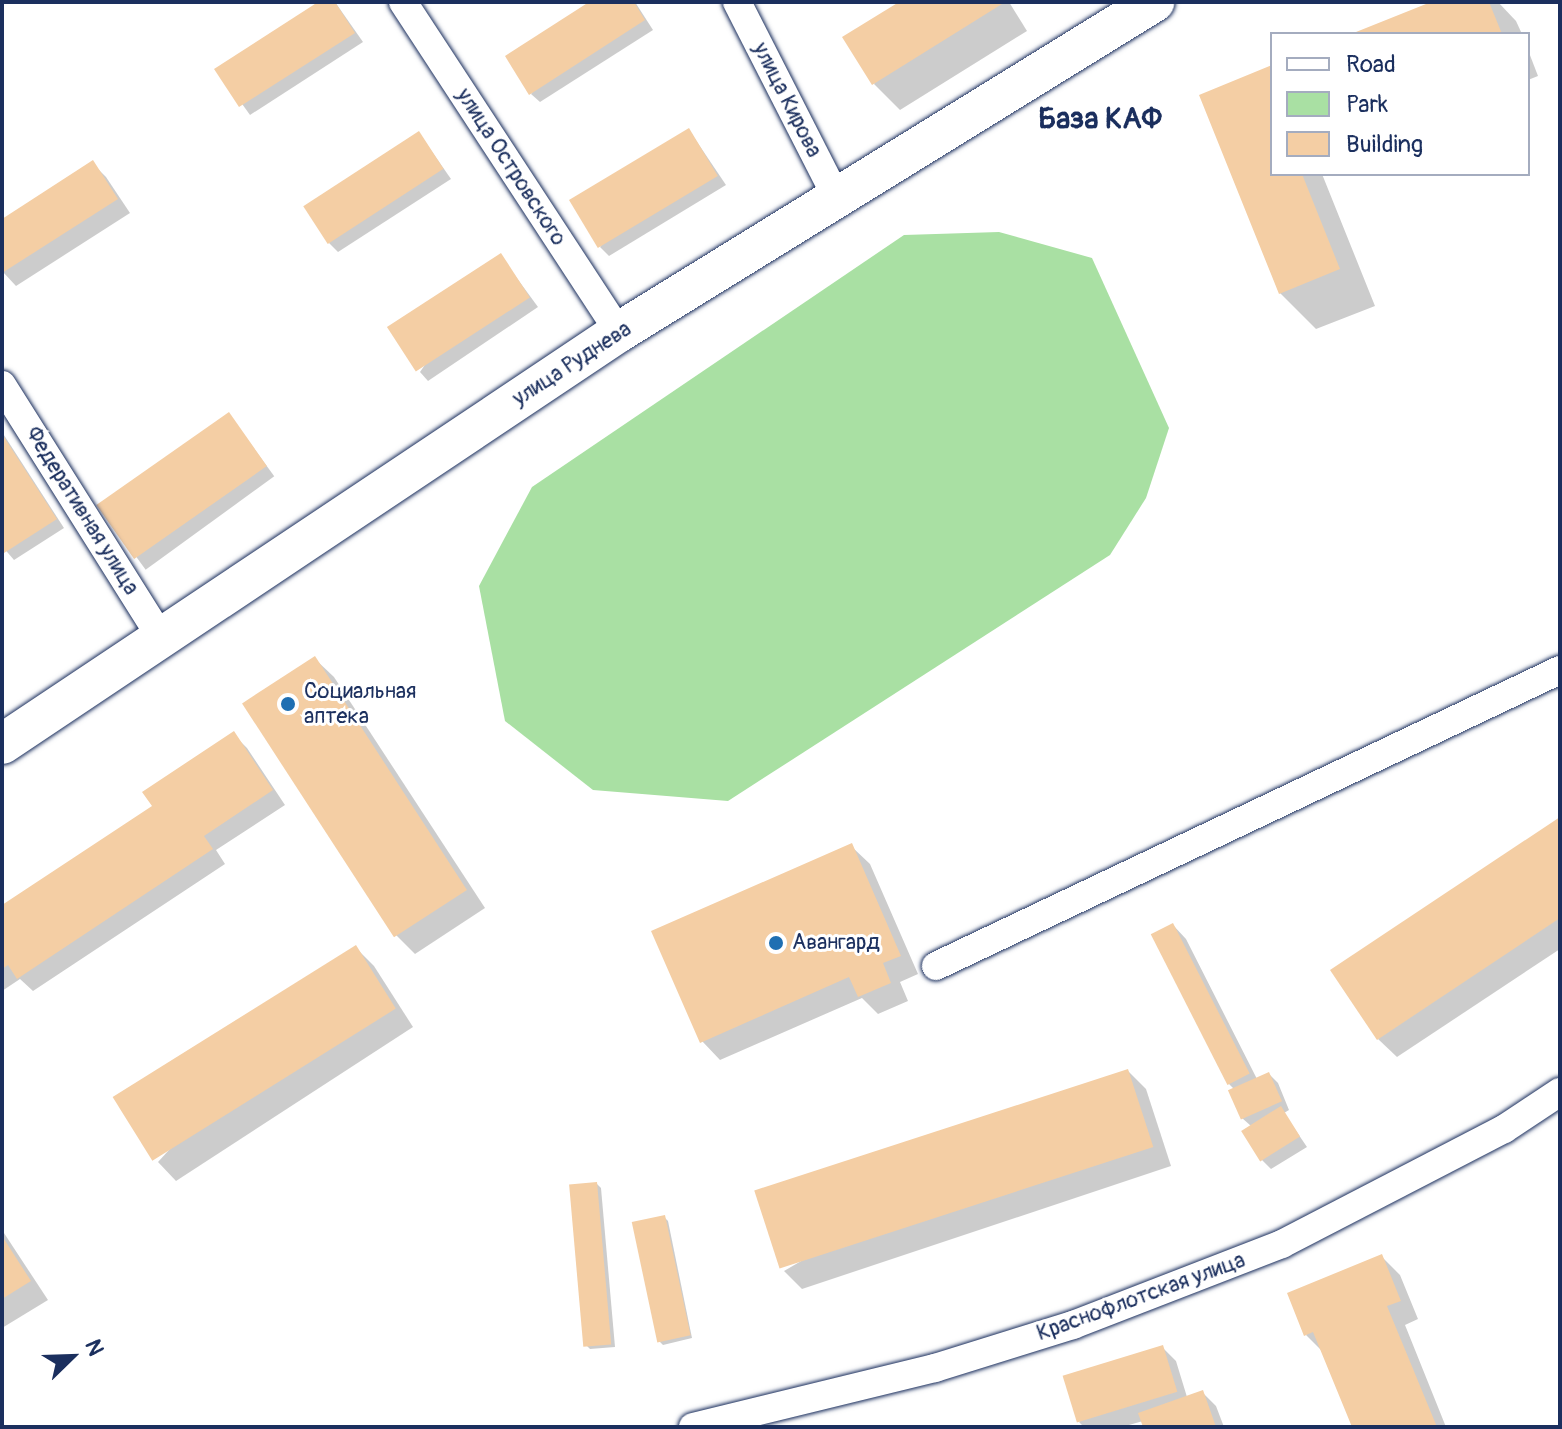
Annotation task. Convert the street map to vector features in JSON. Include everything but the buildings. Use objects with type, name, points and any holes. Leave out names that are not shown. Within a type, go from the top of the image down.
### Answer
[{"type":"main road","name":"улица Руднева","points":[[2,744],[619,332],[1154,2]]},
{"type":"street","name":"улица Островского","points":[[403,2],[619,332]]},
{"type":"street","name":"улица Кирова","points":[[737,2],[837,198]]},
{"type":"street","name":"Федеративная улица","points":[[2,385],[161,637]]},
{"type":"street","points":[[936,966],[1560,670]]},
{"type":"street","name":"Краснофлотская улица","points":[[710,1425],[935,1368],[1073,1325],[1282,1244],[1504,1129],[1560,1092]]},
{"type":"green space","points":[[999,232],[1092,258],[1169,428],[1146,498],[1110,555],[728,801],[593,790],[505,721],[479,586],[532,487],[904,235]]},
{"type":"place","name":"Социальная аптека","points":[[288,704]]},
{"type":"place","name":"Авангард","points":[[776,943]]},
{"type":"district","name":"База КАФ","points":[[1100,119]]}]
